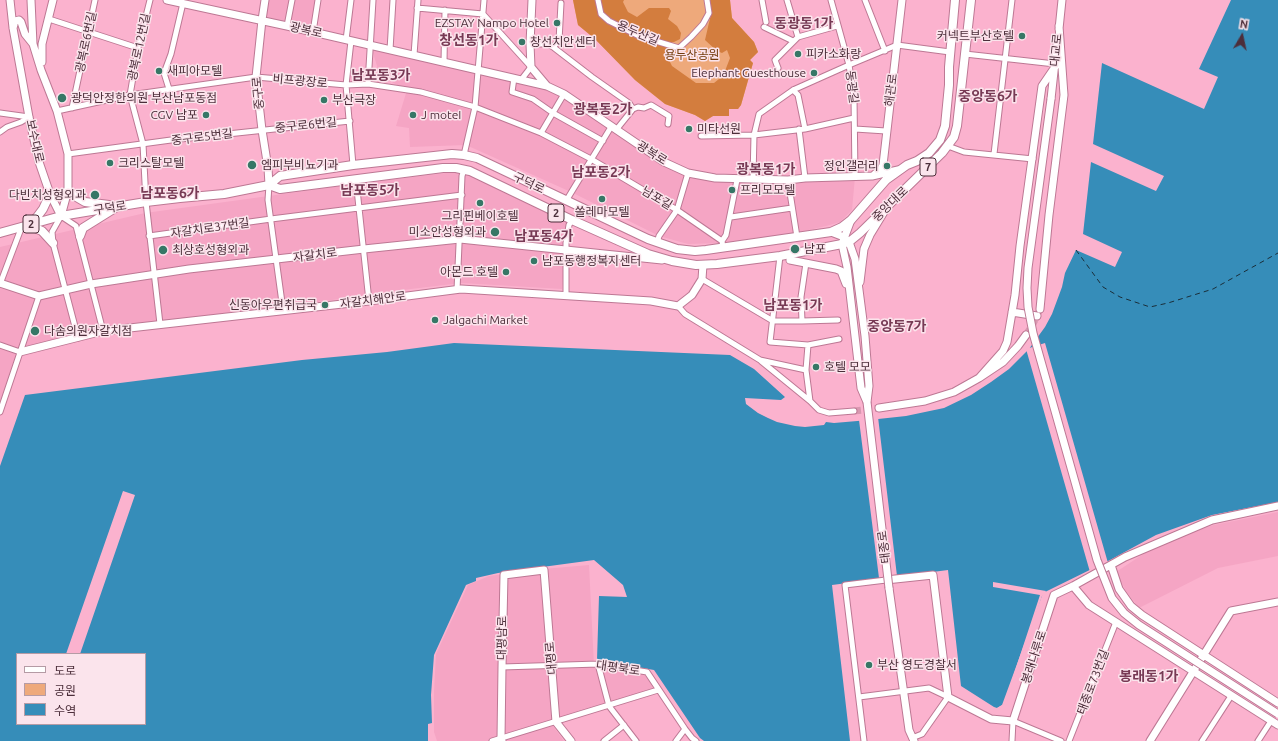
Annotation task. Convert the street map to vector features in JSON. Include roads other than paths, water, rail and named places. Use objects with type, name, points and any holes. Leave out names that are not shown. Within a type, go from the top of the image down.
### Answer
[{"type":"main road","points":[[9,0],[12,17]]},
{"type":"main road","points":[[12,17],[15,0]]},
{"type":"main road","points":[[31,0],[34,44],[41,70],[57,111],[68,154],[68,190],[61,216]]},
{"type":"main road","points":[[41,70],[42,44],[49,19],[52,0]]},
{"type":"main road","name":"광복로","points":[[167,0],[262,20],[547,86],[564,94],[613,129],[664,162],[688,173],[737,180],[788,180],[872,176],[898,170]]},
{"type":"main road","name":"중구로","points":[[265,0],[256,77],[269,185]]},
{"type":"main road","points":[[532,0],[530,44],[531,67],[547,86]]},
{"type":"main road","name":"해관로","points":[[872,176],[881,169],[883,165],[902,0]]},
{"type":"main road","name":"중앙대로","points":[[851,220],[881,185],[898,170],[929,153],[942,136],[945,126],[949,85],[950,52],[955,0]]},
{"type":"main road","name":"중앙대로","points":[[845,241],[885,208],[948,146],[954,137],[957,126],[972,0]]},
{"type":"main road","name":"대교로","points":[[1062,0],[1051,99],[1028,268],[1028,307],[1033,333],[1097,560],[1112,598],[1124,614],[1139,626],[1278,714]]},
{"type":"main road","name":"보수대로","points":[[12,17],[29,117],[39,162],[50,194],[61,216]]},
{"type":"main road","points":[[13,28],[15,21],[19,20],[25,34],[34,44]]},
{"type":"main road","points":[[1040,309],[1049,215],[1064,95],[1059,26]]},
{"type":"main road","points":[[979,378],[1003,351],[1007,342],[1015,294],[1020,246],[1042,86],[1055,65]]},
{"type":"main road","name":"구덕로","points":[[0,233],[61,216],[117,206],[224,194],[269,185],[280,176],[353,165],[441,155],[464,155],[477,158],[657,243],[686,250],[831,232],[842,227],[851,220]]},
{"type":"main road","name":"구덕로","points":[[269,185],[280,189],[443,168],[464,169],[648,254],[666,260],[703,265],[780,256],[845,241]]},
{"type":"main road","points":[[68,190],[73,195],[85,202],[117,206]]},
{"type":"main road","points":[[25,226],[37,217],[43,209],[50,194]]},
{"type":"main road","points":[[80,236],[83,228],[117,206]]},
{"type":"main road","points":[[858,288],[861,278],[864,249],[885,208]]},
{"type":"main road","points":[[831,232],[845,241],[851,220]]},
{"type":"main road","points":[[25,226],[42,231],[53,243]]},
{"type":"main road","name":"자갈치로","points":[[39,296],[91,284],[189,269],[460,239],[666,260]]},
{"type":"main road","name":"태종로","points":[[845,241],[854,259],[858,288],[869,386],[866,402]]},
{"type":"main road","name":"태종로","points":[[845,241],[861,388],[866,402],[888,588],[909,730],[913,740]]},
{"type":"main road","points":[[780,256],[790,260],[841,271],[851,295]]},
{"type":"main road","points":[[678,306],[692,295],[702,278],[703,265]]},
{"type":"main road","points":[[0,283],[39,296]]},
{"type":"main road","name":"자갈치해안로","points":[[20,352],[103,331],[461,289],[651,301],[678,306]]},
{"type":"main road","points":[[1012,312],[1037,316]]},
{"type":"main road","points":[[879,408],[925,401],[954,392],[1003,362],[1026,335]]},
{"type":"main road","name":"봉래나루로","points":[[1014,721],[1054,595],[1125,557],[1212,520],[1278,506]]},
{"type":"main road","points":[[1111,565],[1119,589],[1132,606],[1142,615],[1278,703]]},
{"type":"main road","name":"대평로","points":[[544,570],[556,722]]},
{"type":"main road","name":"대평남로","points":[[502,740],[504,575],[544,570]]},
{"type":"main road","points":[[886,580],[933,575],[948,697],[991,719],[1014,721]]},
{"type":"main road","points":[[1072,586],[1089,605],[1278,725]]},
{"type":"main road","points":[[1150,741],[1231,611],[1278,602]]},
{"type":"main road","points":[[556,722],[571,741]]},
{"type":"street","name":"광복로6번길","points":[[72,108],[95,0]]},
{"type":"street","name":"광복로12번길","points":[[130,95],[138,48],[150,0]]},
{"type":"street","points":[[287,26],[292,0]]},
{"type":"street","points":[[313,32],[318,0]]},
{"type":"street","points":[[351,0],[346,85],[353,165]]},
{"type":"street","points":[[368,84],[373,0]]},
{"type":"street","points":[[390,50],[393,0]]},
{"type":"street","points":[[414,55],[418,0]]},
{"type":"street","points":[[464,155],[475,107],[484,0]]},
{"type":"street","name":"용두산길","points":[[598,0],[601,14],[609,20],[638,36],[679,48],[695,33],[709,13],[707,0]]},
{"type":"street","points":[[762,0],[765,25],[793,41]]},
{"type":"street","points":[[786,0],[798,37]]},
{"type":"street","name":"동광길","points":[[831,0],[849,65],[854,97],[855,177]]},
{"type":"street","points":[[865,0],[884,51]]},
{"type":"street","points":[[994,154],[1012,0]]},
{"type":"street","points":[[169,89],[164,73],[171,54],[183,3]]},
{"type":"street","points":[[553,47],[559,41],[561,3]]},
{"type":"street","points":[[417,8],[483,14],[531,67],[521,80]]},
{"type":"street","points":[[444,62],[445,10]]},
{"type":"street","points":[[49,19],[138,48]]},
{"type":"street","points":[[778,68],[775,60],[798,37],[837,26]]},
{"type":"street","points":[[530,44],[548,44],[553,47],[628,103],[633,109]]},
{"type":"street","points":[[754,179],[754,135],[759,114],[794,90],[897,45],[950,52]]},
{"type":"street","points":[[965,54],[1055,65]]},
{"type":"street","name":"비프광장로","points":[[57,111],[130,95],[256,77],[346,85]]},
{"type":"street","points":[[514,78],[512,92],[534,99],[553,113],[603,141]]},
{"type":"street","name":"남포길","points":[[346,85],[368,84],[421,92],[475,107],[541,133],[591,159],[677,210],[722,245]]},
{"type":"street","points":[[794,90],[798,95],[805,129]]},
{"type":"street","points":[[541,133],[564,94]]},
{"type":"street","points":[[130,95],[143,144],[149,236],[160,324]]},
{"type":"street","points":[[566,201],[603,141],[633,109],[638,107],[644,108],[651,105],[669,116],[668,124]]},
{"type":"street","points":[[0,113],[29,117]]},
{"type":"street","points":[[0,132],[29,117]]},
{"type":"street","points":[[701,136],[754,135],[805,129],[854,118]]},
{"type":"street","name":"중구로6번길","points":[[262,130],[350,121]]},
{"type":"street","points":[[799,129],[805,178]]},
{"type":"street","points":[[855,129],[886,131]]},
{"type":"street","name":"중구로5번길","points":[[143,144],[262,130]]},
{"type":"street","points":[[68,154],[143,144]]},
{"type":"street","points":[[948,146],[964,152],[1033,159]]},
{"type":"street","points":[[457,290],[462,176],[464,169]]},
{"type":"street","points":[[657,243],[659,236],[677,210],[688,173]]},
{"type":"street","points":[[356,180],[369,301]]},
{"type":"street","points":[[722,245],[731,217],[737,180]]},
{"type":"street","points":[[788,180],[797,237]]},
{"type":"street","points":[[269,185],[268,200],[283,310]]},
{"type":"street","name":"자갈치로37번길","points":[[149,236],[462,195]]},
{"type":"street","points":[[731,217],[792,208]]},
{"type":"street","points":[[78,338],[53,243],[52,232],[61,216],[76,226],[80,236],[103,331]]},
{"type":"street","points":[[566,296],[566,243],[569,225],[572,220]]},
{"type":"street","points":[[0,283],[25,226]]},
{"type":"street","points":[[780,256],[770,342],[808,345],[839,340]]},
{"type":"street","points":[[802,322],[801,297],[806,263]]},
{"type":"street","points":[[702,278],[772,321],[802,322],[838,320]]},
{"type":"street","points":[[1,409],[39,296]]},
{"type":"street","points":[[678,306],[684,314],[760,360],[819,410],[830,413],[854,411]]},
{"type":"street","points":[[0,345],[20,352]]},
{"type":"street","points":[[808,345],[806,370],[810,401]]},
{"type":"street","points":[[760,360],[806,370]]},
{"type":"street","points":[[864,741],[845,585],[886,580]]},
{"type":"street","name":"태종로73번길","points":[[1069,741],[1116,622]]},
{"type":"street","points":[[598,664],[609,706],[636,741]]},
{"type":"street","name":"대평북로","points":[[502,667],[598,664],[647,672],[684,729],[696,741]]},
{"type":"street","points":[[859,697],[929,688],[948,697]]},
{"type":"street","points":[[492,741],[502,740],[658,690]]},
{"type":"street","points":[[1202,741],[1231,696]]},
{"type":"street","name":"태종로","points":[[913,740],[922,734],[948,697]]},
{"type":"street","points":[[1012,741],[1014,721],[1061,741]]},
{"type":"street","points":[[1258,741],[1271,721]]},
{"type":"street","points":[[604,741],[624,725]]},
{"type":"street","points":[[676,741],[684,729]]},
{"type":"water","points":[[1231,0],[1278,0],[1278,502],[1212,515],[1156,535],[1110,560],[1043,593],[1002,705],[997,708],[961,686],[948,570],[832,585],[850,741],[704,741],[700,738],[654,670],[597,660],[599,596],[627,597],[623,585],[594,560],[498,573],[476,578],[476,581],[466,585],[434,655],[431,695],[432,723],[428,724],[428,741],[0,741],[0,466],[25,395],[302,360],[387,352],[454,343],[730,355],[754,369],[785,397],[781,400],[745,398],[746,404],[768,418],[777,422],[795,426],[805,427],[824,425],[826,422],[834,423],[906,416],[944,408],[971,395],[991,382],[1009,369],[1029,349],[1045,327],[1052,314],[1062,287],[1065,273],[1076,250],[1115,267],[1122,252],[1083,234],[1091,162],[1156,191],[1164,176],[1093,144],[1102,63],[1204,109],[1218,77],[1199,69]],"holes":[[[123,491],[135,495],[80,653],[146,653],[146,725],[16,725],[16,653],[66,653]]]},
{"type":"tunnel","points":[[1026,335],[1040,309]]},
{"type":"tunnel","points":[[854,411],[879,408]]},
{"type":"place","name":"EZSTAY Nampo Hotel","points":[[557,23]]},
{"type":"place","name":"커넥트부산호텔","points":[[1022,36]]},
{"type":"place","name":"창선치안센터","points":[[522,42]]},
{"type":"place","name":"피카소화랑","points":[[798,54]]},
{"type":"place","name":"새피아모텔","points":[[159,71]]},
{"type":"place","name":"Elephant Guesthouse","points":[[814,73]]},
{"type":"place","name":"광덕안정한의원 부산남포동점","points":[[62,98]]},
{"type":"place","name":"부산극장","points":[[324,100]]},
{"type":"place","name":"CGV 남포","points":[[206,115]]},
{"type":"place","name":"J moteI","points":[[413,115]]},
{"type":"place","name":"미타선원","points":[[689,129]]},
{"type":"place","name":"크리스탈모텔","points":[[110,163]]},
{"type":"place","name":"엠피부비뇨기과","points":[[252,165]]},
{"type":"place","name":"정인갤러리","points":[[887,166]]},
{"type":"place","name":"프리모모텔","points":[[732,190]]},
{"type":"place","name":"다빈치성형외과","points":[[95,195]]},
{"type":"place","name":"쏠레마모텔","points":[[602,199]]},
{"type":"place","name":"그리핀베이호텔","points":[[480,203]]},
{"type":"place","name":"미소안성형외과","points":[[495,232]]},
{"type":"place","name":"남포","points":[[795,249]]},
{"type":"place","name":"최상호성형외과","points":[[163,250]]},
{"type":"place","name":"남포동행정복지센터","points":[[534,261]]},
{"type":"place","name":"아몬드 호텔","points":[[506,272]]},
{"type":"place","name":"신동아우편취급국","points":[[325,305]]},
{"type":"place","name":"Jalgachi Market","points":[[435,320]]},
{"type":"place","name":"다솜의원자갈치점","points":[[35,331]]},
{"type":"place","name":"호텔 모모","points":[[816,367]]},
{"type":"place","name":"부산 영도경찰서","points":[[869,665]]},
{"type":"district","name":"동광동1가","points":[[804,23]]},
{"type":"district","name":"창선동1가","points":[[469,40]]},
{"type":"district","name":"남포동3가","points":[[381,75]]},
{"type":"district","name":"중앙동6가","points":[[988,96]]},
{"type":"district","name":"광복동2가","points":[[603,109]]},
{"type":"district","name":"광복동1가","points":[[766,169]]},
{"type":"district","name":"남포동2가","points":[[601,172]]},
{"type":"district","name":"남포동5가","points":[[370,190]]},
{"type":"district","name":"남포동6가","points":[[170,193]]},
{"type":"district","name":"남포동4가","points":[[544,236]]},
{"type":"district","name":"남포동1가","points":[[793,305]]},
{"type":"district","name":"중앙동7가","points":[[897,326]]},
{"type":"district","name":"봉래동1가","points":[[1149,676]]},
{"type":"park label","name":"용두산공원","points":[[692,55]]}]
